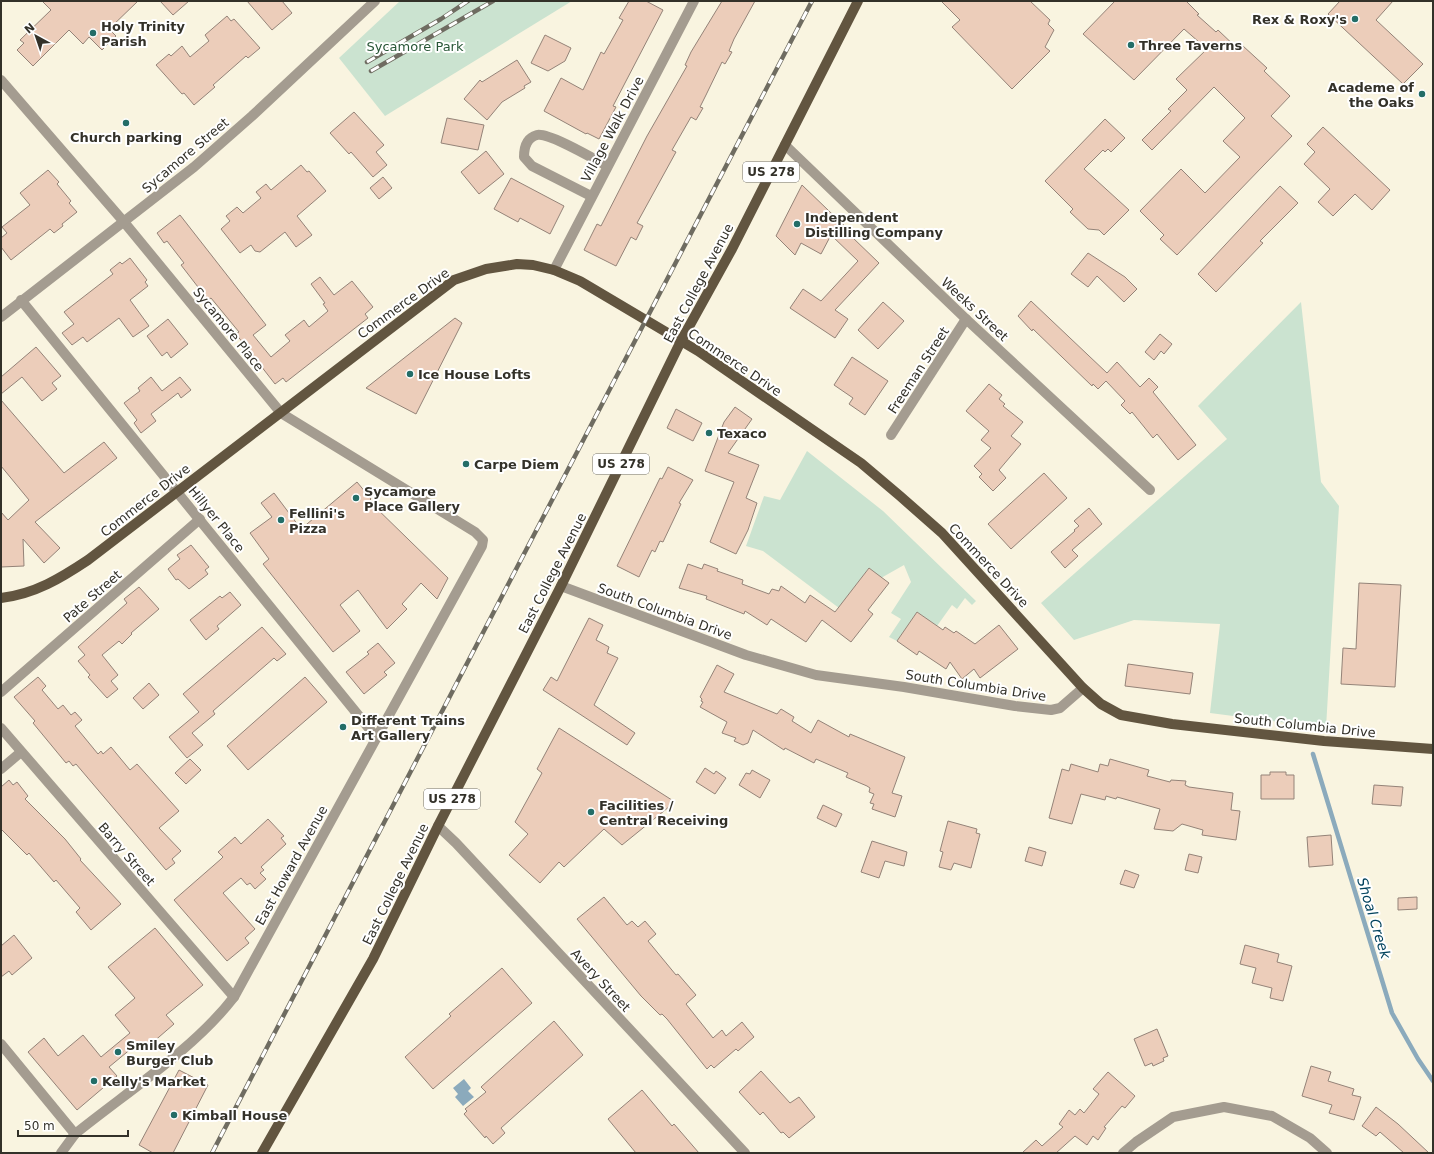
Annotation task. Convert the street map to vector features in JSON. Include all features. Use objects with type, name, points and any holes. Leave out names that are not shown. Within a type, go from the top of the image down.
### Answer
[{"type":"main road","name":"East College Avenue","points":[[262,1153],[374,959],[438,826],[561,586],[681,341],[732,249],[858,1]]},
{"type":"main road","name":"Commerce Drive","points":[[1,598],[15,596],[42,588],[63,577],[88,560],[454,280],[486,269],[517,264],[533,265],[554,270],[580,282],[681,341],[855,459],[942,533],[1083,688]]},
{"type":"main road","name":"South Columbia Drive","points":[[1083,688],[1101,704],[1121,715],[1172,724],[1324,741],[1433,749]]},
{"type":"street","name":"Sycamore Street","points":[[1,317],[194,167],[247,121],[375,1]]},
{"type":"street","name":"Village Walk Drive","points":[[554,270],[591,196],[694,1]]},
{"type":"street","name":"Sycamore Place","points":[[1,80],[124,222],[281,413],[475,532],[483,540]]},
{"type":"street","points":[[591,196],[532,166],[524,157],[524,146],[536,135],[548,136],[607,166]]},
{"type":"street","name":"Weeks Street","points":[[785,145],[966,319],[1150,490]]},
{"type":"street","name":"Hillyer Place","points":[[21,300],[178,491],[376,737]]},
{"type":"street","name":"Freeman Street","points":[[891,435],[966,319]]},
{"type":"street","name":"Pate Street","points":[[1,692],[200,519]]},
{"type":"street","name":"East Howard Avenue","points":[[60,1153],[69,1148],[75,1134],[190,1043],[222,1012],[234,997],[482,546],[483,540]]},
{"type":"street","name":"South Columbia Drive","points":[[561,586],[746,655],[816,675],[911,688],[1015,706],[1051,710],[1060,708],[1083,688]]},
{"type":"street","name":"Barry Street","points":[[1,728],[234,997]]},
{"type":"street","points":[[1,769],[21,752]]},
{"type":"street","name":"Avery Street","points":[[438,826],[456,842],[745,1153]]},
{"type":"street","points":[[1,1044],[75,1134]]},
{"type":"street","points":[[1123,1153],[1136,1142],[1174,1117],[1224,1107],[1272,1116],[1310,1138],[1327,1153]]},
{"type":"green space","name":"Sycamore Park","points":[[400,1],[572,1],[385,116],[339,58]]},
{"type":"green space","points":[[1301,302],[1321,482],[1339,506],[1326,728],[1210,713],[1220,624],[1134,620],[1074,640],[1041,603],[1227,439],[1198,406]]},
{"type":"green space","points":[[807,451],[883,511],[976,601],[972,605],[965,598],[957,609],[952,605],[937,626],[917,612],[897,641],[889,637],[901,619],[891,613],[911,582],[904,565],[881,578],[868,569],[839,608],[763,551],[746,546],[764,496],[780,500]]},
{"type":"water","points":[[464,1079],[471,1088],[468,1091],[474,1097],[463,1106],[455,1097],[458,1094],[453,1088]]},
{"type":"building","name":"Holy Trinity Parish","points":[[42,1],[138,1],[109,29],[116,36],[102,50],[89,37],[83,44],[69,30],[33,66],[17,50],[24,43],[20,40],[51,10]]},
{"type":"building","points":[[160,1],[189,1],[173,15]]},
{"type":"building","points":[[247,1],[282,1],[292,13],[272,30]]},
{"type":"building","points":[[629,1],[646,1],[663,10],[613,106],[616,107],[599,139],[587,133],[586,134],[544,111],[561,78],[583,90],[601,52],[604,54],[623,20],[619,18]]},
{"type":"building","points":[[722,1],[755,1],[734,39],[729,51],[732,52],[725,64],[722,62],[700,107],[703,108],[696,120],[691,117],[672,150],[676,152],[637,223],[643,226],[636,240],[631,237],[616,266],[584,250],[597,224],[601,226],[647,136],[687,66],[685,65],[691,52]]},
{"type":"building","points":[[941,1],[1030,1],[1050,20],[1048,24],[1054,30],[1045,47],[1050,51],[1012,89],[952,27],[960,20]]},
{"type":"building","points":[[1115,1],[1186,1],[1199,14],[1197,15],[1216,32],[1218,30],[1239,50],[1243,46],[1267,68],[1264,71],[1290,96],[1271,116],[1292,136],[1177,255],[1160,239],[1164,235],[1140,211],[1181,169],[1205,193],[1240,157],[1223,141],[1245,118],[1214,87],[1152,150],[1142,140],[1171,111],[1168,109],[1187,90],[1176,79],[1207,49],[1184,29],[1134,80],[1083,34]]},
{"type":"building","points":[[1340,1],[1393,1],[1376,20],[1423,64],[1403,84],[1328,14]]},
{"type":"building","points":[[227,16],[231,21],[234,19],[260,48],[248,58],[246,56],[213,85],[215,87],[194,105],[156,65],[169,54],[171,56],[182,46],[190,57],[209,41],[205,35]]},
{"type":"building","points":[[545,35],[571,48],[565,61],[548,71],[531,63]]},
{"type":"building","points":[[517,60],[531,82],[524,86],[525,88],[502,102],[487,120],[464,99],[480,80],[482,82]]},
{"type":"building","points":[[354,112],[384,145],[376,152],[387,165],[373,177],[351,152],[349,154],[330,133]]},
{"type":"building","points":[[447,118],[484,125],[478,150],[441,143]]},
{"type":"building","points":[[1105,119],[1125,138],[1111,152],[1108,149],[1105,152],[1103,150],[1084,169],[1129,210],[1104,235],[1099,230],[1088,229],[1070,212],[1073,209],[1045,181]]},
{"type":"building","points":[[1323,127],[1390,190],[1372,210],[1355,194],[1333,216],[1318,202],[1330,189],[1304,164],[1315,152],[1307,144]]},
{"type":"building","points":[[486,151],[504,174],[479,194],[461,172]]},
{"type":"building","points":[[301,165],[307,172],[309,171],[326,191],[297,216],[312,235],[296,247],[285,232],[260,252],[255,251],[251,245],[240,253],[221,229],[230,221],[226,216],[237,207],[243,213],[261,198],[256,192],[266,184],[271,190]]},
{"type":"building","points":[[48,170],[59,182],[57,184],[71,201],[69,203],[77,212],[62,224],[63,226],[54,233],[50,229],[11,260],[1,247],[1,238],[7,233],[2,227],[30,205],[20,193]]},
{"type":"building","points":[[383,177],[392,188],[379,199],[370,188]]},
{"type":"building","points":[[511,178],[564,206],[550,234],[520,218],[518,222],[494,209]]},
{"type":"building","points":[[802,185],[854,235],[852,237],[879,263],[835,310],[848,319],[835,338],[790,308],[803,289],[821,301],[858,261],[831,235],[821,254],[801,243],[795,255],[776,236]]},
{"type":"building","points":[[1280,186],[1298,203],[1260,241],[1263,243],[1216,292],[1198,274]]},
{"type":"building","points":[[180,215],[266,325],[253,335],[271,357],[290,341],[285,335],[304,320],[309,327],[328,311],[323,304],[325,303],[311,284],[320,277],[334,295],[352,281],[373,307],[365,314],[368,318],[286,382],[283,378],[275,384],[236,334],[239,332],[211,298],[208,300],[181,265],[184,263],[167,241],[164,243],[157,233]]},
{"type":"building","points":[[1088,253],[1125,277],[1137,289],[1124,302],[1097,276],[1088,287],[1071,274]]},
{"type":"building","points":[[130,258],[147,280],[145,282],[148,286],[130,300],[149,326],[133,337],[119,318],[87,342],[83,337],[72,345],[62,333],[74,324],[64,312],[113,274],[110,270],[120,262],[122,264]]},
{"type":"building","points":[[1031,301],[1107,373],[1117,362],[1140,387],[1149,378],[1158,387],[1153,392],[1196,445],[1178,460],[1157,434],[1153,438],[1132,412],[1130,414],[1121,405],[1125,401],[1106,381],[1098,389],[1093,384],[1092,386],[1033,329],[1032,331],[1018,316]]},
{"type":"building","points":[[883,302],[904,321],[878,349],[858,330]]},
{"type":"building","name":"Ice House Lofts","points":[[455,318],[462,323],[416,414],[366,388]]},
{"type":"building","points":[[168,319],[188,344],[171,358],[167,352],[162,356],[147,336]]},
{"type":"building","points":[[1160,334],[1172,344],[1164,354],[1161,351],[1154,360],[1145,352]]},
{"type":"building","points":[[36,347],[61,376],[52,383],[57,389],[42,401],[22,377],[1,394],[1,377]]},
{"type":"building","points":[[852,357],[888,381],[865,415],[849,404],[853,398],[834,385]]},
{"type":"building","points":[[151,377],[162,391],[180,377],[191,390],[181,398],[178,393],[151,414],[156,421],[141,433],[134,423],[137,420],[124,403],[140,391],[138,388]]},
{"type":"building","points":[[989,384],[1002,395],[999,399],[1005,404],[1003,406],[1023,422],[1011,436],[1021,444],[999,470],[1006,478],[993,491],[979,477],[982,474],[974,466],[991,448],[981,440],[989,431],[966,411]]},
{"type":"building","points":[[1,400],[64,473],[104,442],[117,458],[35,522],[60,548],[44,563],[23,539],[24,566],[1,567],[1,512],[8,520],[29,500],[1,466]]},
{"type":"building","points":[[735,407],[752,419],[728,453],[759,465],[746,498],[757,503],[748,530],[736,554],[710,542],[734,482],[705,471],[724,422]]},
{"type":"building","points":[[676,409],[702,423],[693,441],[667,428]]},
{"type":"building","points":[[668,467],[693,480],[679,503],[681,504],[663,542],[660,541],[655,552],[652,550],[639,577],[617,566],[660,478],[662,479]]},
{"type":"building","points":[[1044,473],[1067,498],[1011,549],[988,524]]},
{"type":"building","points":[[357,482],[371,499],[369,501],[448,578],[437,599],[421,583],[402,604],[407,609],[387,629],[358,590],[340,605],[360,631],[333,652],[263,564],[269,559],[250,533],[272,517],[261,503],[274,493],[301,529]]},
{"type":"building","points":[[1089,508],[1102,524],[1072,550],[1078,556],[1065,568],[1051,552],[1075,531],[1074,530],[1079,526],[1074,521]]},
{"type":"building","points":[[191,545],[209,567],[205,570],[208,574],[189,589],[178,579],[176,580],[168,569],[180,559],[177,555]]},
{"type":"building","points":[[688,564],[702,569],[704,564],[718,569],[717,571],[743,580],[742,584],[769,594],[772,589],[779,591],[781,586],[805,603],[810,595],[835,612],[869,568],[889,583],[868,610],[873,614],[851,642],[822,620],[806,642],[771,619],[767,625],[745,611],[744,614],[706,599],[707,596],[679,588]]},
{"type":"building","points":[[1359,583],[1401,585],[1395,687],[1341,684],[1343,648],[1356,649]]},
{"type":"building","points":[[139,587],[159,609],[131,633],[132,634],[122,644],[119,641],[102,655],[118,675],[111,681],[118,689],[107,698],[88,677],[90,675],[78,661],[85,655],[78,647],[127,603],[124,599]]},
{"type":"building","points":[[230,592],[241,605],[217,626],[219,629],[206,640],[190,620],[220,596],[222,598]]},
{"type":"building","points":[[917,612],[943,630],[945,627],[954,633],[956,631],[975,644],[999,625],[1018,649],[980,678],[974,669],[962,679],[950,662],[946,669],[919,651],[917,655],[897,641]]},
{"type":"building","points":[[589,618],[603,625],[596,640],[609,647],[607,653],[618,658],[594,705],[635,733],[627,745],[543,690],[551,677],[557,681]]},
{"type":"building","points":[[262,627],[286,654],[277,661],[274,658],[213,711],[215,714],[192,733],[203,745],[187,758],[169,737],[199,712],[183,694]]},
{"type":"building","points":[[378,643],[395,663],[384,672],[387,675],[364,694],[346,672],[369,654],[367,652]]},
{"type":"building","points":[[1128,664],[1193,673],[1190,694],[1125,686]]},
{"type":"building","points":[[717,665],[734,674],[724,692],[777,714],[781,709],[794,717],[792,721],[811,733],[818,720],[849,737],[850,734],[905,757],[892,793],[902,796],[895,817],[872,809],[874,804],[870,803],[874,794],[869,792],[870,788],[846,777],[848,773],[816,759],[814,763],[785,748],[784,750],[753,730],[748,743],[743,745],[734,741],[736,738],[722,733],[727,722],[700,707],[703,702],[701,701],[702,699],[700,697]]},
{"type":"building","points":[[38,677],[46,686],[42,690],[58,709],[63,705],[71,715],[75,712],[82,720],[75,726],[98,754],[101,751],[103,754],[111,747],[130,770],[137,764],[179,811],[159,828],[181,851],[172,859],[175,863],[166,870],[76,764],[73,766],[69,761],[66,763],[33,723],[35,721],[14,697]]},
{"type":"building","points":[[305,677],[327,702],[248,770],[227,746]]},
{"type":"building","points":[[149,683],[159,695],[143,709],[133,698]]},
{"type":"building","name":"Facilities / Central Receiving","points":[[559,728],[675,802],[622,845],[604,829],[564,867],[559,862],[540,883],[509,855],[528,834],[515,822],[542,773],[537,769]]},
{"type":"building","points":[[190,759],[201,770],[186,784],[175,773]]},
{"type":"building","points":[[1110,759],[1149,770],[1147,776],[1170,782],[1171,780],[1186,781],[1185,785],[1189,787],[1233,793],[1231,810],[1240,811],[1236,840],[1202,835],[1203,830],[1182,824],[1173,831],[1154,829],[1160,809],[1117,797],[1116,799],[1106,796],[1105,800],[1081,794],[1072,824],[1049,818],[1062,769],[1069,771],[1071,764],[1098,772],[1100,764],[1108,766]]},
{"type":"building","points":[[705,768],[714,774],[716,771],[726,778],[715,794],[696,782]]},
{"type":"building","points":[[752,770],[770,780],[760,798],[739,785],[746,773],[750,774]]},
{"type":"building","points":[[1270,772],[1286,772],[1286,775],[1294,775],[1294,799],[1261,799],[1261,775],[1270,775]]},
{"type":"building","points":[[9,780],[13,785],[17,782],[28,796],[25,799],[65,839],[81,859],[80,860],[121,904],[91,930],[76,912],[80,908],[56,880],[54,882],[29,853],[27,855],[1,829],[1,787]]},
{"type":"building","points":[[1374,785],[1403,787],[1401,806],[1372,804]]},
{"type":"building","points":[[823,805],[842,814],[836,827],[817,818]]},
{"type":"building","points":[[268,819],[284,836],[281,838],[286,844],[261,867],[264,870],[260,873],[266,879],[255,889],[250,883],[247,885],[241,878],[223,893],[255,929],[245,938],[249,943],[227,961],[174,900],[223,857],[218,852],[235,837],[241,844]]},
{"type":"building","points":[[948,821],[977,829],[976,833],[980,834],[971,868],[954,863],[951,870],[939,867],[943,852],[940,851]]},
{"type":"building","points":[[1331,835],[1333,865],[1309,867],[1307,837]]},
{"type":"building","points":[[872,841],[907,852],[904,866],[885,861],[879,878],[861,872]]},
{"type":"building","points":[[1029,847],[1046,852],[1042,866],[1025,861]]},
{"type":"building","points":[[1189,854],[1202,857],[1198,873],[1185,870]]},
{"type":"building","points":[[1125,870],[1139,875],[1134,888],[1120,884]]},
{"type":"building","points":[[604,897],[627,925],[632,921],[638,927],[645,921],[656,934],[648,941],[676,975],[678,974],[696,995],[686,1004],[713,1038],[722,1030],[726,1036],[742,1022],[754,1037],[738,1051],[736,1049],[714,1068],[711,1065],[707,1069],[667,1019],[662,1014],[660,1015],[641,996],[577,919]]},
{"type":"building","points":[[1417,897],[1417,909],[1398,910],[1398,898]]},
{"type":"building","points":[[155,928],[203,985],[166,1015],[174,1024],[144,1050],[138,1043],[109,1067],[117,1076],[77,1110],[28,1052],[44,1038],[58,1056],[83,1035],[101,1057],[130,1033],[115,1015],[135,998],[108,967]]},
{"type":"building","points":[[14,935],[32,958],[12,975],[9,971],[1,977],[1,946]]},
{"type":"building","points":[[1245,945],[1279,954],[1277,962],[1292,966],[1283,1001],[1270,998],[1272,988],[1252,983],[1256,968],[1240,964]]},
{"type":"building","points":[[502,968],[532,1003],[433,1089],[405,1057],[451,1016],[449,1014]]},
{"type":"building","points":[[554,1021],[583,1055],[501,1128],[505,1133],[493,1144],[486,1136],[485,1138],[464,1114],[467,1111],[465,1109],[486,1092],[481,1087]]},
{"type":"building","points":[[1157,1029],[1168,1056],[1163,1058],[1164,1061],[1153,1066],[1152,1063],[1145,1066],[1134,1039]]},
{"type":"building","points":[[1311,1066],[1331,1072],[1328,1081],[1354,1089],[1352,1095],[1361,1097],[1354,1120],[1329,1113],[1332,1105],[1302,1096]]},
{"type":"building","name":"Kimball House","points":[[179,1070],[208,1085],[173,1153],[153,1153],[139,1145]]},
{"type":"building","points":[[761,1071],[790,1103],[799,1097],[815,1117],[789,1138],[783,1132],[781,1133],[763,1112],[760,1115],[739,1092]]},
{"type":"building","points":[[1108,1072],[1135,1096],[1125,1108],[1122,1106],[1104,1127],[1106,1128],[1098,1140],[1093,1136],[1087,1145],[1075,1136],[1056,1153],[1022,1153],[1036,1140],[1042,1146],[1063,1127],[1059,1124],[1069,1110],[1075,1115],[1080,1109],[1084,1113],[1099,1094],[1093,1089]]},
{"type":"building","points":[[642,1090],[672,1126],[674,1124],[699,1153],[636,1153],[608,1119]]},
{"type":"building","points":[[1376,1107],[1398,1124],[1429,1153],[1404,1153],[1380,1132],[1376,1136],[1362,1126]]},
{"type":"waterway","name":"Shoal Creek","points":[[1313,754],[1392,1013],[1418,1059],[1433,1081]]},
{"type":"railway","points":[[367,62],[441,19],[468,1]]},
{"type":"railway","points":[[371,71],[493,1]]},
{"type":"railway","points":[[212,1153],[812,1]]},
{"type":"place","name":"Rex & Roxy's","points":[[1355,19]]},
{"type":"place","name":"Holy Trinity Parish","points":[[93,33]]},
{"type":"place","name":"Three Taverns","points":[[1131,45]]},
{"type":"place","name":"Academe of the Oaks","points":[[1422,94]]},
{"type":"place","name":"Church parking","points":[[126,123]]},
{"type":"place","name":"Independent Distilling Company","points":[[797,224]]},
{"type":"place","name":"Ice House Lofts","points":[[410,374]]},
{"type":"place","name":"Texaco","points":[[709,433]]},
{"type":"place","name":"Carpe Diem","points":[[466,464]]},
{"type":"place","name":"Sycamore Place Gallery","points":[[356,498]]},
{"type":"place","name":"Fellini's Pizza","points":[[281,520]]},
{"type":"place","name":"Different Trains Art Gallery","points":[[343,727]]},
{"type":"place","name":"Facilities / Central Receiving","points":[[591,812]]},
{"type":"place","name":"Smiley Burger Club","points":[[118,1052]]},
{"type":"place","name":"Kelly's Market","points":[[94,1081]]},
{"type":"place","name":"Kimball House","points":[[174,1115]]}]
